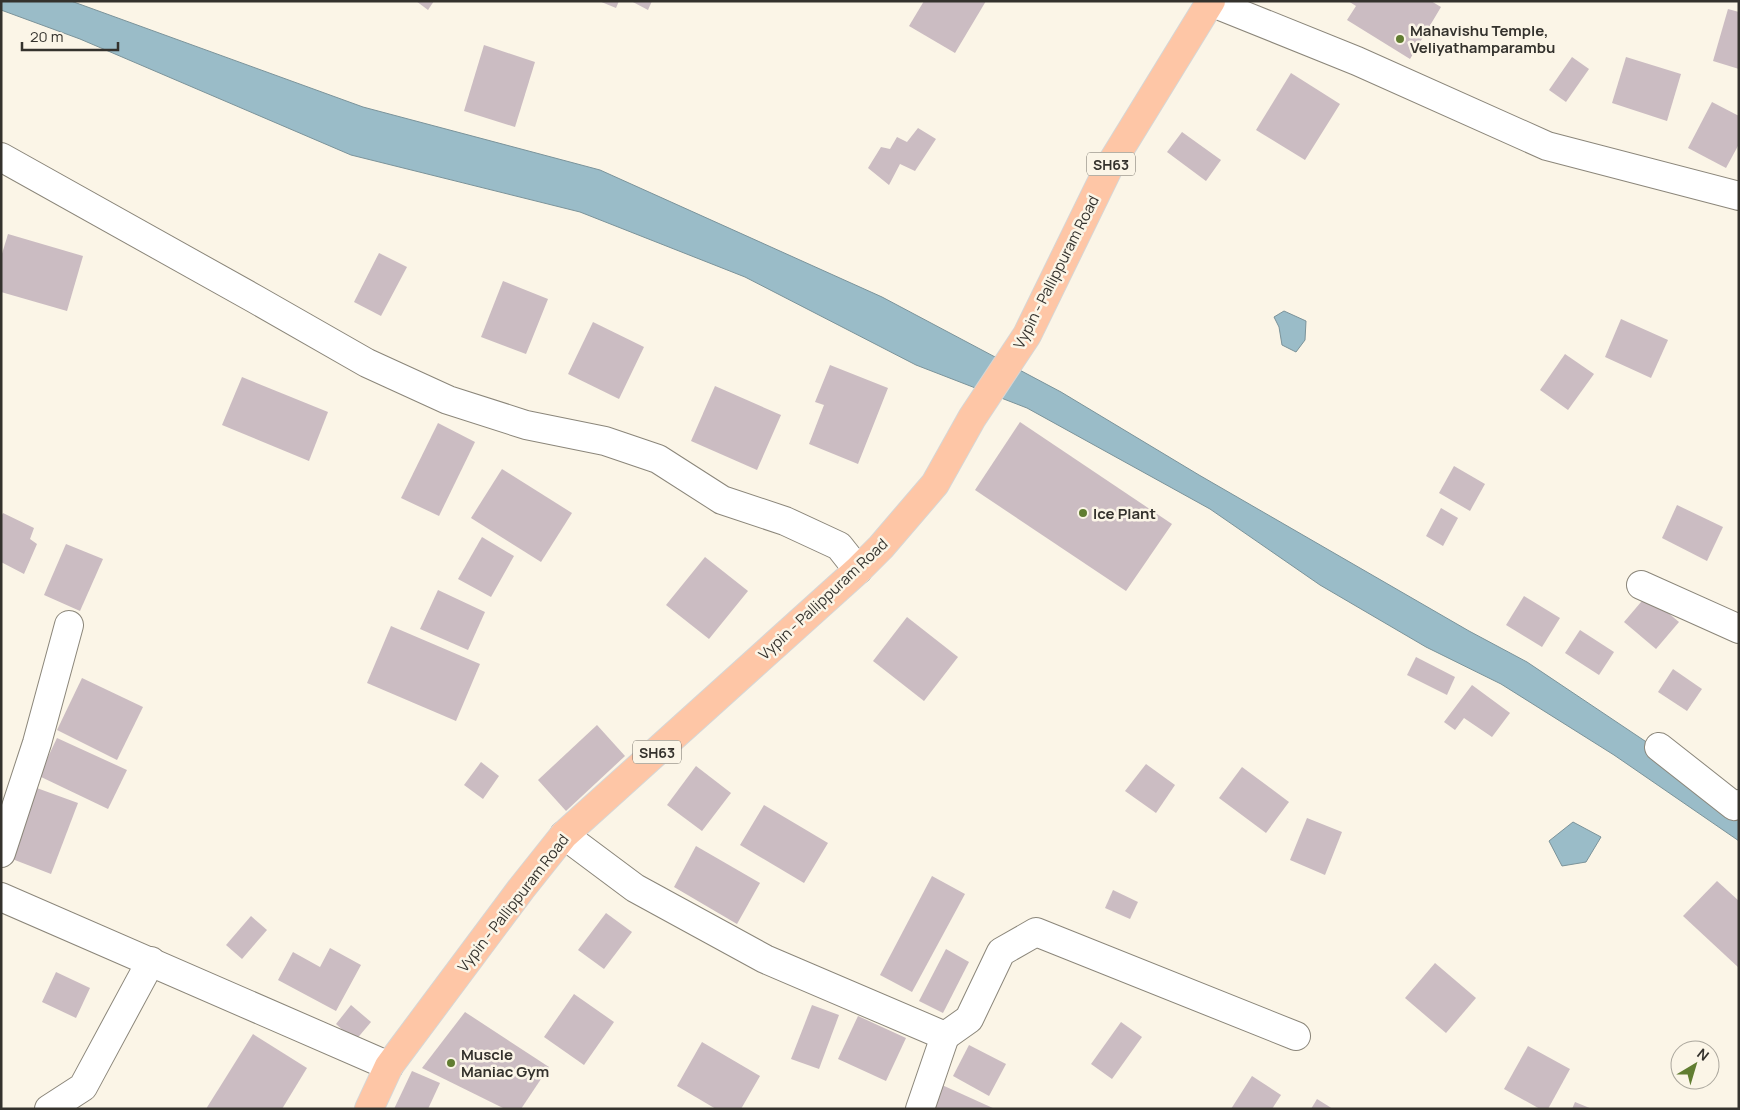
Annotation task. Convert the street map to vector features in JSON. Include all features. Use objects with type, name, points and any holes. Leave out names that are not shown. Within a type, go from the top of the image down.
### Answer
[{"type":"main road","name":"Vypin - Pallippuram Road","points":[[368,1109],[389,1066],[521,889],[564,835],[858,570],[881,547],[935,484],[972,418],[1027,335],[1109,168],[1210,2]]},
{"type":"street","points":[[1210,2],[1357,61],[1547,146],[1737,191]]},
{"type":"street","points":[[1,157],[256,298],[367,363],[448,400],[526,425],[605,441],[658,459],[722,500],[785,521],[839,546],[858,570]]},
{"type":"street","points":[[1641,585],[1739,629]]},
{"type":"street","points":[[1,854],[36,743],[69,625]]},
{"type":"street","points":[[1659,747],[1734,806],[1739,804]]},
{"type":"street","points":[[564,835],[635,888],[765,959],[945,1036]]},
{"type":"street","points":[[1,897],[389,1066]]},
{"type":"street","points":[[920,1109],[945,1036],[969,1019],[1001,952],[1036,932],[1296,1036]]},
{"type":"street","points":[[49,1109],[83,1087],[151,962]]},
{"type":"water","points":[[1,1],[71,1],[363,107],[600,170],[882,297],[1061,392],[1199,475],[1469,631],[1527,662],[1739,804],[1739,841],[1614,755],[1501,684],[1426,647],[1320,585],[1210,509],[1027,408],[916,365],[745,277],[580,212],[351,155],[80,39],[1,10]]},
{"type":"water","points":[[1284,311],[1306,321],[1305,340],[1296,352],[1282,345],[1279,327],[1274,317]]},
{"type":"water","points":[[1573,822],[1601,837],[1586,862],[1562,866],[1549,841]]},
{"type":"building","points":[[416,1],[434,1],[428,10]]},
{"type":"building","points":[[599,1],[619,1],[616,8]]},
{"type":"building","points":[[631,1],[652,1],[648,10]]},
{"type":"building","points":[[924,1],[986,1],[955,53],[909,26]]},
{"type":"building","name":"Mahavishu Temple, Veliyathamparambu","points":[[1348,1],[1431,1],[1441,7],[1410,59],[1347,20],[1356,6]]},
{"type":"building","points":[[1728,9],[1739,12],[1739,69],[1713,61]]},
{"type":"building","points":[[484,45],[535,62],[515,127],[464,111]]},
{"type":"building","points":[[1572,57],[1589,69],[1566,102],[1549,90]]},
{"type":"building","points":[[1626,57],[1681,74],[1667,121],[1612,103]]},
{"type":"building","points":[[1291,73],[1340,104],[1305,160],[1256,130]]},
{"type":"building","points":[[1712,102],[1739,116],[1739,144],[1726,168],[1688,148]]},
{"type":"building","points":[[918,128],[936,139],[915,171],[900,164],[889,185],[868,168],[881,147],[890,149],[897,137],[907,142]]},
{"type":"building","points":[[1182,132],[1221,160],[1206,181],[1167,152]]},
{"type":"building","points":[[8,234],[83,256],[67,311],[1,292],[1,257]]},
{"type":"building","points":[[379,253],[407,267],[381,316],[354,302]]},
{"type":"building","points":[[503,281],[548,299],[526,354],[481,337]]},
{"type":"building","points":[[1621,319],[1668,340],[1651,378],[1605,357]]},
{"type":"building","points":[[593,322],[644,347],[619,399],[568,374]]},
{"type":"building","points":[[1565,354],[1594,374],[1568,410],[1540,390]]},
{"type":"building","points":[[830,365],[888,388],[858,464],[809,444],[824,405],[815,402]]},
{"type":"building","points":[[242,377],[328,412],[309,461],[222,425]]},
{"type":"building","points":[[715,386],[781,415],[757,470],[691,441]]},
{"type":"building","name":"Ice Plant","points":[[1020,422],[1172,524],[1126,591],[975,490]]},
{"type":"building","points":[[438,423],[475,442],[439,516],[401,498]]},
{"type":"building","points":[[1454,466],[1485,484],[1470,511],[1439,493]]},
{"type":"building","points":[[502,469],[572,513],[541,562],[471,518]]},
{"type":"building","points":[[1677,505],[1723,527],[1707,561],[1662,538]]},
{"type":"building","points":[[1441,508],[1458,518],[1443,546],[1426,536]]},
{"type":"building","points":[[3,513],[34,528],[30,539],[37,544],[24,574],[1,562],[1,517]]},
{"type":"building","points":[[482,537],[514,556],[491,597],[458,579]]},
{"type":"building","points":[[66,544],[103,559],[80,611],[44,595]]},
{"type":"building","points":[[705,557],[748,591],[709,639],[666,605]]},
{"type":"building","points":[[438,590],[485,612],[468,650],[420,629]]},
{"type":"building","points":[[1647,595],[1679,622],[1656,649],[1624,622]]},
{"type":"building","points":[[1524,596],[1560,618],[1542,647],[1506,625]]},
{"type":"building","points":[[907,617],[958,657],[924,701],[873,661]]},
{"type":"building","points":[[391,626],[480,664],[456,721],[367,683]]},
{"type":"building","points":[[1580,630],[1614,652],[1599,675],[1565,653]]},
{"type":"building","points":[[1416,657],[1455,677],[1447,695],[1407,675]]},
{"type":"building","points":[[1673,669],[1702,689],[1687,711],[1658,692]]},
{"type":"building","points":[[82,678],[143,707],[117,760],[57,730]]},
{"type":"building","points":[[1472,685],[1510,713],[1492,737],[1464,718],[1455,730],[1444,722]]},
{"type":"building","points":[[597,725],[625,756],[566,811],[538,780]]},
{"type":"building","points":[[57,738],[127,770],[108,809],[39,776]]},
{"type":"building","points":[[481,762],[499,776],[483,799],[464,785]]},
{"type":"building","points":[[1146,764],[1175,785],[1156,813],[1125,791]]},
{"type":"building","points":[[696,766],[731,793],[702,831],[667,805]]},
{"type":"building","points":[[1242,767],[1289,802],[1266,833],[1219,798]]},
{"type":"building","points":[[34,787],[78,803],[51,874],[7,857]]},
{"type":"building","points":[[764,805],[828,843],[804,883],[740,845]]},
{"type":"building","points":[[1307,818],[1342,832],[1325,875],[1290,860]]},
{"type":"building","points":[[696,846],[760,883],[737,924],[674,887]]},
{"type":"building","points":[[932,876],[965,894],[912,992],[880,975]]},
{"type":"building","points":[[1717,881],[1739,901],[1739,968],[1683,916]]},
{"type":"building","points":[[1113,890],[1138,902],[1130,919],[1105,908]]},
{"type":"building","points":[[606,913],[632,932],[604,969],[578,950]]},
{"type":"building","points":[[251,916],[267,930],[242,959],[226,945]]},
{"type":"building","points":[[330,948],[361,965],[336,1011],[278,980],[293,952],[320,967]]},
{"type":"building","points":[[946,949],[969,962],[943,1013],[919,1001]]},
{"type":"building","points":[[1435,963],[1476,998],[1446,1033],[1405,998]]},
{"type":"building","points":[[56,972],[90,988],[76,1018],[42,1002]]},
{"type":"building","points":[[574,994],[614,1022],[584,1065],[544,1037]]},
{"type":"building","points":[[351,1005],[371,1022],[355,1041],[336,1024]]},
{"type":"building","points":[[812,1005],[839,1015],[819,1069],[791,1059]]},
{"type":"building","points":[[465,1012],[549,1067],[521,1109],[505,1109],[422,1068]]},
{"type":"building","points":[[858,1016],[906,1038],[886,1081],[838,1059]]},
{"type":"building","points":[[1121,1022],[1142,1037],[1112,1079],[1091,1064]]},
{"type":"building","points":[[253,1034],[307,1068],[282,1109],[206,1109]]},
{"type":"building","points":[[702,1042],[760,1076],[741,1109],[716,1109],[677,1086]]},
{"type":"building","points":[[969,1045],[1006,1064],[989,1096],[953,1076]]},
{"type":"building","points":[[1528,1046],[1570,1069],[1548,1109],[1540,1109],[1504,1089]]},
{"type":"building","points":[[412,1071],[440,1083],[428,1109],[394,1109]]},
{"type":"building","points":[[1252,1076],[1281,1095],[1272,1109],[1231,1109]]},
{"type":"building","points":[[942,1085],[995,1109],[932,1109]]},
{"type":"building","points":[[1317,1099],[1333,1109],[1311,1109]]},
{"type":"building","points":[[1575,1102],[1592,1109],[1572,1109]]},
{"type":"place","name":"Mahavishu Temple, Veliyathamparambu","points":[[1400,39]]},
{"type":"place","name":"Ice Plant","points":[[1083,513]]},
{"type":"place","name":"Muscle Maniac Gym","points":[[451,1063]]}]
